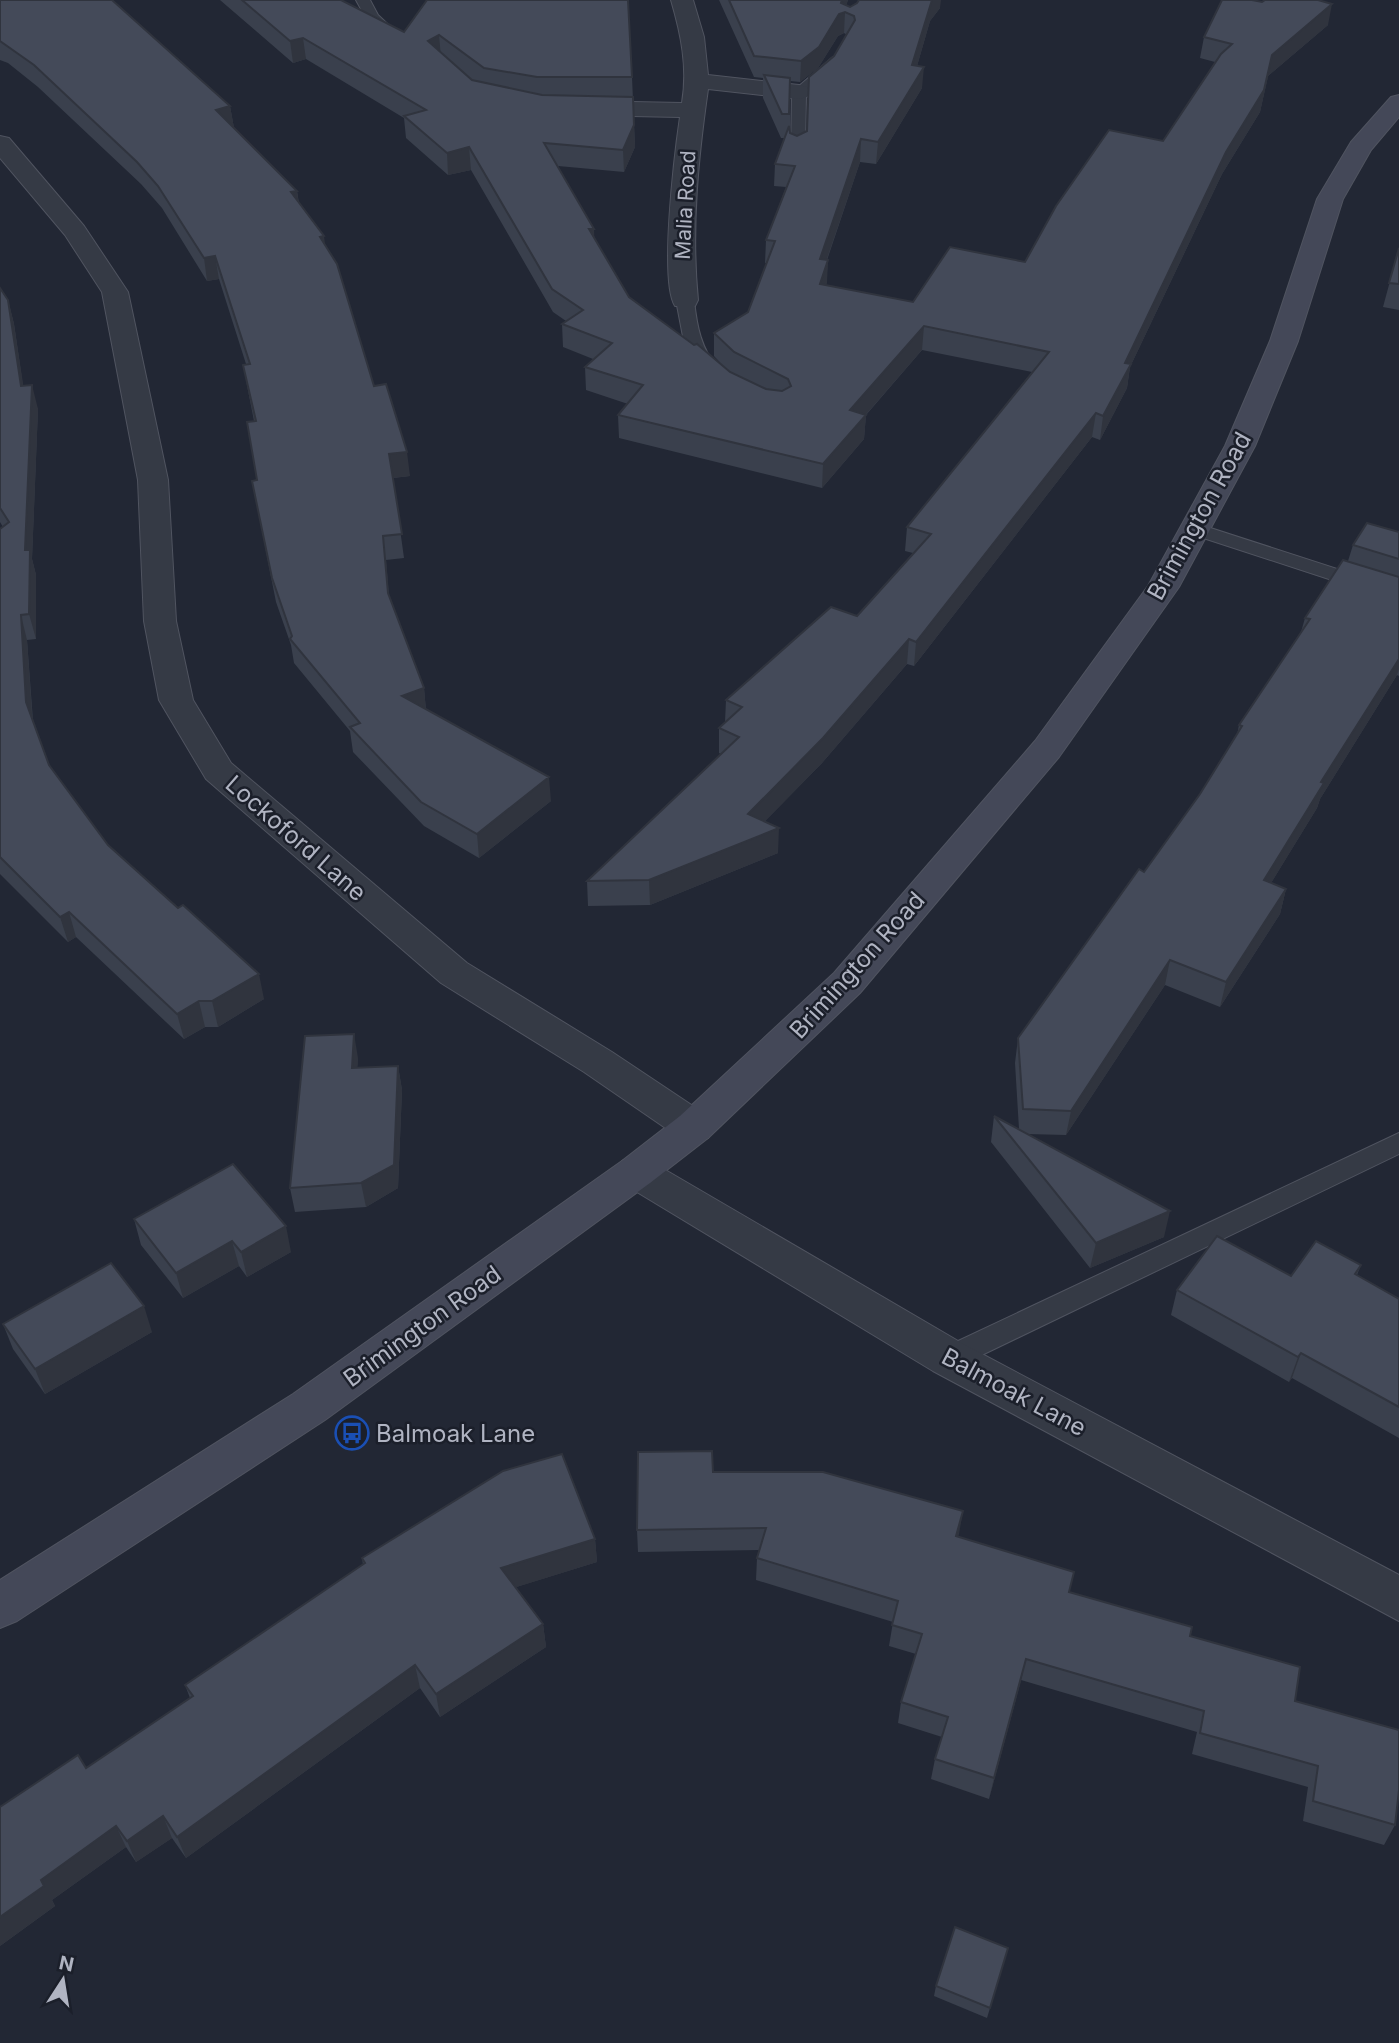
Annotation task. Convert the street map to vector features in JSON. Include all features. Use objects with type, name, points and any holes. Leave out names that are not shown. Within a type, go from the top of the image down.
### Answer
[{"type":"main road","name":"Brimington Road","points":[[0,1606],[309,1407],[636,1172],[694,1127],[847,983],[1047,749],[1163,587],[1240,446],[1284,341],[1330,199],[1360,147],[1399,102]]},
{"type":"street","name":"Malia Road","points":[[682,0],[693,37],[697,82],[692,110],[681,261],[685,300]]},
{"type":"street","points":[[697,82],[744,84],[799,92]]},
{"type":"street","points":[[557,107],[692,110]]},
{"type":"street","name":"Lockoford Lane","points":[[0,143],[75,231],[115,292],[153,481],[160,621],[176,700],[218,771],[454,973],[598,1062],[694,1127]]},
{"type":"street","name":"Balmoak Lane","points":[[636,1172],[949,1358],[1399,1599]]},
{"type":"lane","points":[[363,0],[372,17],[401,45]]},
{"type":"lane","points":[[797,151],[799,92],[826,73],[839,51]]},
{"type":"lane","points":[[685,300],[690,336],[701,364],[720,380]]},
{"type":"lane","points":[[1195,529],[1399,596]]},
{"type":"lane","points":[[949,1358],[1399,1143]]},
{"type":"building","points":[[0,0],[112,0],[230,106],[216,110],[297,191],[291,192],[324,236],[320,237],[337,264],[374,386],[386,384],[407,452],[389,454],[402,534],[383,536],[388,593],[424,688],[402,696],[549,777],[477,834],[421,802],[350,727],[360,723],[290,639],[292,636],[272,578],[252,481],[257,480],[247,422],[256,421],[243,365],[250,364],[215,256],[204,258],[158,186],[137,162],[34,65],[0,41]]},
{"type":"building","points":[[242,0],[341,0],[404,32],[427,0],[628,0],[632,77],[537,77],[484,68],[439,35],[428,41],[472,80],[542,95],[633,97],[634,125],[623,150],[544,143],[594,229],[589,229],[629,297],[694,345],[697,344],[730,372],[766,389],[782,391],[791,386],[788,379],[734,352],[714,333],[748,312],[775,241],[766,240],[795,166],[775,164],[789,126],[790,133],[797,136],[807,131],[809,77],[834,56],[855,20],[854,16],[845,12],[839,14],[819,47],[801,61],[754,56],[729,0],[842,0],[841,3],[850,7],[859,0],[932,0],[912,65],[924,67],[878,142],[861,139],[820,259],[828,260],[820,284],[913,302],[950,247],[1025,262],[1056,206],[1109,130],[1163,141],[1221,54],[1232,44],[1204,37],[1222,0],[1318,0],[1332,4],[1272,55],[1264,90],[1226,152],[1125,363],[1131,364],[1103,416],[1096,413],[916,642],[909,639],[823,738],[748,814],[779,828],[649,880],[587,881],[739,737],[719,728],[742,707],[726,700],[831,607],[857,616],[931,534],[907,527],[1049,352],[924,326],[850,410],[866,415],[823,464],[618,415],[643,385],[585,367],[612,343],[562,324],[583,310],[552,289],[469,147],[447,153],[404,116],[426,110],[303,38],[290,41]]},
{"type":"building","points":[[764,75],[790,78],[789,114],[782,114]]},
{"type":"building","points":[[1399,248],[1399,284],[1389,283]]},
{"type":"building","points":[[0,288],[8,300],[21,386],[32,385],[25,550],[30,550],[29,614],[21,615],[26,702],[49,765],[108,845],[178,908],[183,905],[259,974],[212,1001],[199,1001],[177,1014],[69,912],[60,917],[0,857],[0,529],[9,522],[0,508]]},
{"type":"building","points":[[1367,523],[1399,532],[1399,559],[1353,545]]},
{"type":"building","points":[[1343,560],[1399,577],[1399,659],[1321,782],[1324,783],[1264,880],[1286,889],[1226,982],[1170,960],[1071,1111],[1023,1109],[1018,1038],[1139,869],[1144,872],[1200,794],[1242,726],[1239,725],[1310,619],[1305,618]]},
{"type":"building","points":[[354,1034],[352,1068],[398,1066],[394,1165],[361,1183],[290,1188],[305,1036]]},
{"type":"building","points":[[994,1116],[1170,1211],[1096,1243]]},
{"type":"building","points":[[233,1164],[286,1226],[241,1252],[232,1241],[176,1273],[134,1219]]},
{"type":"building","points":[[1217,1236],[1291,1276],[1316,1241],[1361,1265],[1355,1274],[1399,1299],[1399,1407],[1301,1353],[1298,1357],[1177,1290]]},
{"type":"building","points":[[111,1263],[144,1306],[35,1369],[3,1324]]},
{"type":"building","points":[[712,1451],[713,1472],[823,1472],[963,1511],[956,1536],[1074,1572],[1069,1592],[1192,1627],[1190,1636],[1300,1667],[1295,1701],[1399,1730],[1399,1790],[1395,1825],[1313,1801],[1318,1766],[1200,1733],[1204,1711],[1026,1659],[994,1778],[935,1759],[948,1717],[901,1702],[922,1634],[892,1625],[898,1601],[757,1558],[766,1528],[637,1530],[638,1452]]},
{"type":"building","points":[[562,1454],[595,1539],[501,1568],[543,1624],[436,1694],[415,1665],[177,1837],[163,1816],[127,1841],[116,1826],[41,1880],[44,1886],[0,1917],[0,1807],[78,1755],[86,1768],[193,1696],[185,1685],[365,1563],[362,1558],[503,1471]]},
{"type":"building","points":[[955,1927],[1008,1948],[990,2008],[936,1986]]},
{"type":"place","name":"Balmoak Lane","points":[[352,1433]]}]
